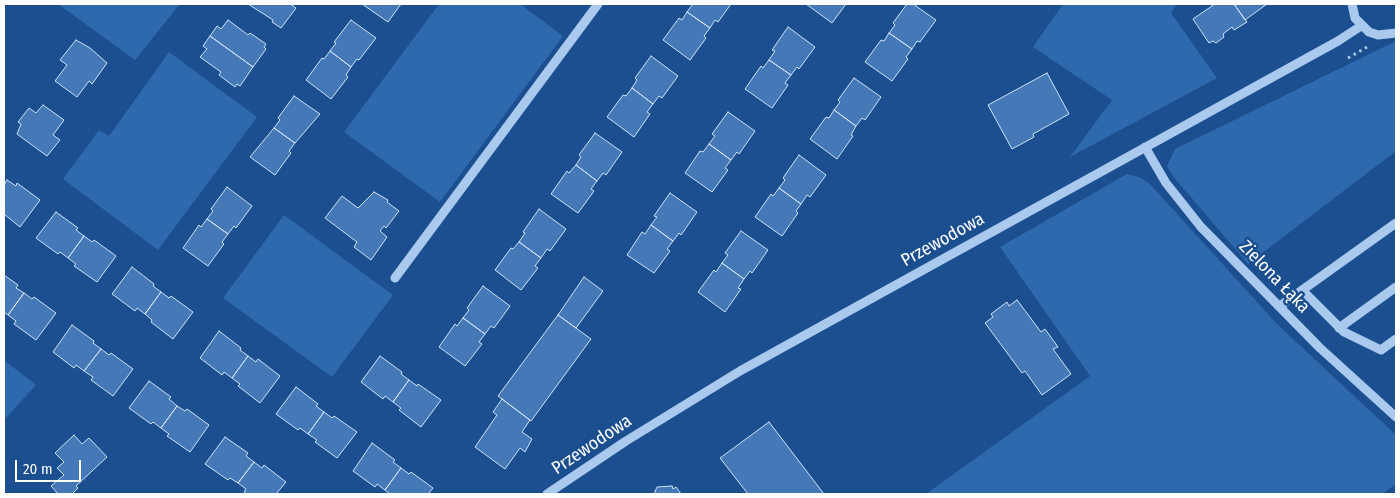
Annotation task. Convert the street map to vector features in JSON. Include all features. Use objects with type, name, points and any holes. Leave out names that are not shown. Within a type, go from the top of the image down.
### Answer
[{"type":"street","points":[[395,278],[598,4]]},
{"type":"street","points":[[1352,4],[1355,18],[1361,26],[1378,35],[1396,33]]},
{"type":"street","name":"Przewodowa","points":[[547,494],[626,441],[740,371],[1338,41],[1361,26]]},
{"type":"street","name":"Zielona Łąka","points":[[1145,147],[1166,183],[1194,219],[1320,348],[1396,417]]},
{"type":"street","points":[[1280,306],[1396,223]]},
{"type":"street","points":[[1340,328],[1396,287]]},
{"type":"street","points":[[1302,290],[1340,328],[1381,350],[1396,340]]},
{"type":"shaded area","points":[[58,4],[180,4],[135,60]]},
{"type":"shaded area","points":[[439,4],[520,4],[563,36],[440,202],[344,132]]},
{"type":"shaded area","points":[[1063,4],[1177,4],[1171,13],[1217,78],[1070,157],[1112,100],[1033,47]]},
{"type":"shaded area","points":[[1396,41],[1396,151],[1248,264],[1172,175],[1167,166],[1175,149]]},
{"type":"shaded area","points":[[169,52],[257,117],[158,250],[63,179],[99,130],[109,136]]},
{"type":"shaded area","points":[[1127,174],[1139,177],[1149,183],[1278,325],[1396,435],[1396,484],[1382,494],[926,494],[1090,376],[1000,247]]},
{"type":"shaded area","points":[[284,215],[393,295],[332,377],[223,298]]},
{"type":"shaded area","points":[[4,360],[36,385],[4,420]]},
{"type":"building","points":[[248,4],[290,4],[296,8],[281,28],[272,22],[273,20]]},
{"type":"building","points":[[362,4],[401,4],[388,22]]},
{"type":"building","points":[[693,4],[731,4],[718,22],[715,20],[710,28],[687,12]]},
{"type":"building","points":[[806,4],[846,4],[832,23]]},
{"type":"building","points":[[907,4],[913,4],[936,20],[920,42],[917,41],[912,49],[889,33],[895,25],[893,23]]},
{"type":"building","points":[[1215,4],[1234,4],[1247,22],[1234,30],[1232,27],[1216,43],[1213,41],[1209,43],[1193,19]]},
{"type":"building","points":[[1234,4],[1267,4],[1245,20]]},
{"type":"building","points":[[687,12],[710,28],[704,36],[706,38],[690,60],[663,40],[679,18],[682,20]]},
{"type":"building","points":[[228,20],[248,35],[250,33],[266,44],[264,47],[266,49],[253,67],[210,36],[217,26],[221,29]]},
{"type":"building","points":[[351,20],[376,38],[351,67],[330,51],[336,43],[334,42]]},
{"type":"building","points":[[788,27],[815,47],[799,69],[797,67],[791,75],[769,60],[775,51],[772,50]]},
{"type":"building","points":[[889,33],[912,49],[906,57],[908,59],[892,81],[865,62],[881,40],[884,41]]},
{"type":"building","points":[[210,36],[253,67],[240,86],[237,84],[235,87],[219,75],[221,72],[200,57],[207,49],[203,46]]},
{"type":"building","points":[[76,40],[90,48],[107,63],[92,84],[89,81],[77,97],[55,81],[67,65],[60,60]]},
{"type":"building","points":[[330,51],[351,67],[346,75],[348,77],[331,99],[306,80],[322,58],[324,59]]},
{"type":"building","points":[[651,56],[678,76],[662,98],[659,96],[653,104],[632,88],[637,80],[635,78]]},
{"type":"building","points":[[769,60],[791,75],[785,83],[788,85],[772,108],[745,89],[761,66],[763,68]]},
{"type":"building","points":[[1047,73],[1069,114],[1033,134],[1034,137],[1012,149],[988,105]]},
{"type":"building","points":[[854,78],[881,97],[865,120],[862,118],[856,126],[834,110],[840,102],[838,100]]},
{"type":"building","points":[[632,88],[653,104],[647,112],[650,114],[634,137],[607,117],[623,95],[626,96]]},
{"type":"building","points":[[294,96],[320,114],[295,143],[274,128],[280,120],[278,118]]},
{"type":"building","points":[[43,105],[64,120],[53,135],[60,140],[47,156],[17,134],[21,124],[18,122],[29,108],[36,113]]},
{"type":"building","points":[[834,110],[856,126],[851,135],[853,136],[837,159],[810,139],[826,117],[829,118]]},
{"type":"building","points":[[728,112],[755,131],[739,154],[737,152],[731,160],[709,144],[715,136],[712,134]]},
{"type":"building","points":[[274,128],[295,143],[289,151],[291,153],[275,175],[250,157]]},
{"type":"building","points":[[595,133],[622,152],[606,175],[603,173],[597,181],[576,165],[581,157],[579,155]]},
{"type":"building","points":[[709,144],[731,160],[725,168],[728,170],[712,192],[685,173],[700,151],[703,152]]},
{"type":"building","points":[[799,155],[826,175],[810,197],[807,195],[801,204],[779,188],[785,180],[783,178]]},
{"type":"building","points":[[576,165],[597,181],[591,189],[594,191],[578,213],[551,194],[567,171],[569,173]]},
{"type":"building","points":[[7,180],[16,186],[17,183],[40,200],[20,227],[4,214],[4,185]]},
{"type":"building","points":[[227,187],[252,206],[236,228],[234,226],[228,234],[207,219],[213,211],[211,209]]},
{"type":"building","points":[[779,188],[801,204],[796,211],[798,213],[782,236],[755,217],[771,194],[773,196]]},
{"type":"building","points":[[374,192],[388,200],[387,202],[399,211],[386,228],[384,226],[380,231],[387,237],[371,260],[354,247],[357,242],[325,218],[342,196],[358,208]]},
{"type":"building","points":[[670,193],[697,212],[681,235],[679,233],[673,241],[651,225],[657,217],[654,216]]},
{"type":"building","points":[[539,209],[566,229],[550,251],[547,249],[541,258],[519,242],[525,233],[523,232]]},
{"type":"building","points":[[56,212],[78,228],[76,230],[84,236],[68,258],[60,252],[58,254],[36,238]]},
{"type":"building","points":[[207,219],[228,234],[222,242],[224,244],[208,266],[183,248],[199,225],[201,227]]},
{"type":"building","points":[[651,225],[673,241],[667,249],[670,251],[654,273],[627,255],[642,232],[645,234]]},
{"type":"building","points":[[741,231],[768,250],[752,273],[750,271],[744,279],[722,263],[728,255],[725,253]]},
{"type":"building","points":[[84,236],[92,242],[94,240],[116,256],[97,282],[74,266],[76,264],[68,258]]},
{"type":"building","points":[[519,242],[541,258],[535,266],[538,268],[521,290],[495,270],[511,248],[513,249]]},
{"type":"building","points":[[722,263],[744,279],[738,288],[741,289],[725,312],[698,292],[714,270],[716,272]]},
{"type":"building","points":[[132,267],[161,292],[145,314],[137,308],[135,311],[112,294]]},
{"type":"building","points":[[4,275],[18,285],[16,288],[24,293],[8,315],[4,312]]},
{"type":"building","points":[[584,277],[603,291],[576,328],[558,315]]},
{"type":"building","points":[[483,286],[510,306],[494,328],[491,326],[485,334],[463,318],[469,310],[467,308]]},
{"type":"building","points":[[161,292],[169,298],[171,296],[193,312],[173,339],[151,322],[152,320],[145,314]]},
{"type":"building","points":[[24,293],[32,299],[34,297],[56,313],[36,340],[14,324],[16,321],[8,315]]},
{"type":"building","points":[[1017,300],[1041,332],[1045,329],[1058,347],[1053,349],[1071,374],[1042,395],[1025,371],[1022,373],[985,323],[993,317],[991,314],[1007,302],[1009,306]]},
{"type":"building","points":[[558,315],[591,339],[531,421],[498,396]]},
{"type":"building","points":[[463,318],[485,334],[479,342],[482,344],[465,366],[439,347],[455,324],[457,326]]},
{"type":"building","points":[[72,325],[94,341],[93,343],[101,349],[84,371],[76,365],[74,368],[53,352]]},
{"type":"building","points":[[219,331],[248,356],[232,378],[224,372],[222,375],[200,358]]},
{"type":"building","points":[[101,349],[109,355],[111,353],[133,369],[113,396],[91,380],[93,377],[84,371]]},
{"type":"building","points":[[248,356],[256,362],[258,359],[280,376],[260,403],[238,386],[240,384],[232,378]]},
{"type":"building","points":[[380,356],[402,372],[401,374],[409,380],[393,402],[385,396],[383,399],[361,382]]},
{"type":"building","points":[[409,380],[441,400],[421,427],[399,410],[401,408],[393,402]]},
{"type":"building","points":[[149,381],[171,397],[169,399],[177,406],[161,428],[153,422],[151,424],[129,408]]},
{"type":"building","points":[[296,387],[318,404],[316,406],[324,412],[308,434],[300,428],[298,430],[276,414]]},
{"type":"building","points":[[502,399],[530,420],[522,432],[532,439],[525,452],[520,448],[505,469],[475,447],[497,415],[493,412]]},
{"type":"building","points":[[177,406],[185,411],[187,409],[209,425],[190,452],[167,436],[169,434],[161,428]]},
{"type":"building","points":[[324,412],[332,418],[334,416],[357,432],[337,458],[315,442],[317,440],[308,434]]},
{"type":"building","points":[[769,422],[824,494],[748,494],[720,458]]},
{"type":"building","points":[[74,435],[82,444],[89,438],[107,457],[76,486],[78,488],[72,494],[58,494],[51,486],[64,475],[57,468],[64,462],[55,453]]},
{"type":"building","points":[[225,437],[248,453],[246,456],[254,462],[238,483],[230,478],[228,480],[205,464]]},
{"type":"building","points":[[372,443],[395,460],[393,462],[401,468],[385,490],[377,484],[375,487],[353,471]]},
{"type":"building","points":[[254,462],[262,468],[264,465],[286,482],[276,494],[247,494],[244,492],[246,489],[238,483]]},
{"type":"building","points":[[401,468],[409,474],[411,472],[433,488],[428,494],[390,494],[385,490]]},
{"type":"building","points":[[672,486],[673,489],[676,487],[681,494],[654,494],[657,487]]}]
